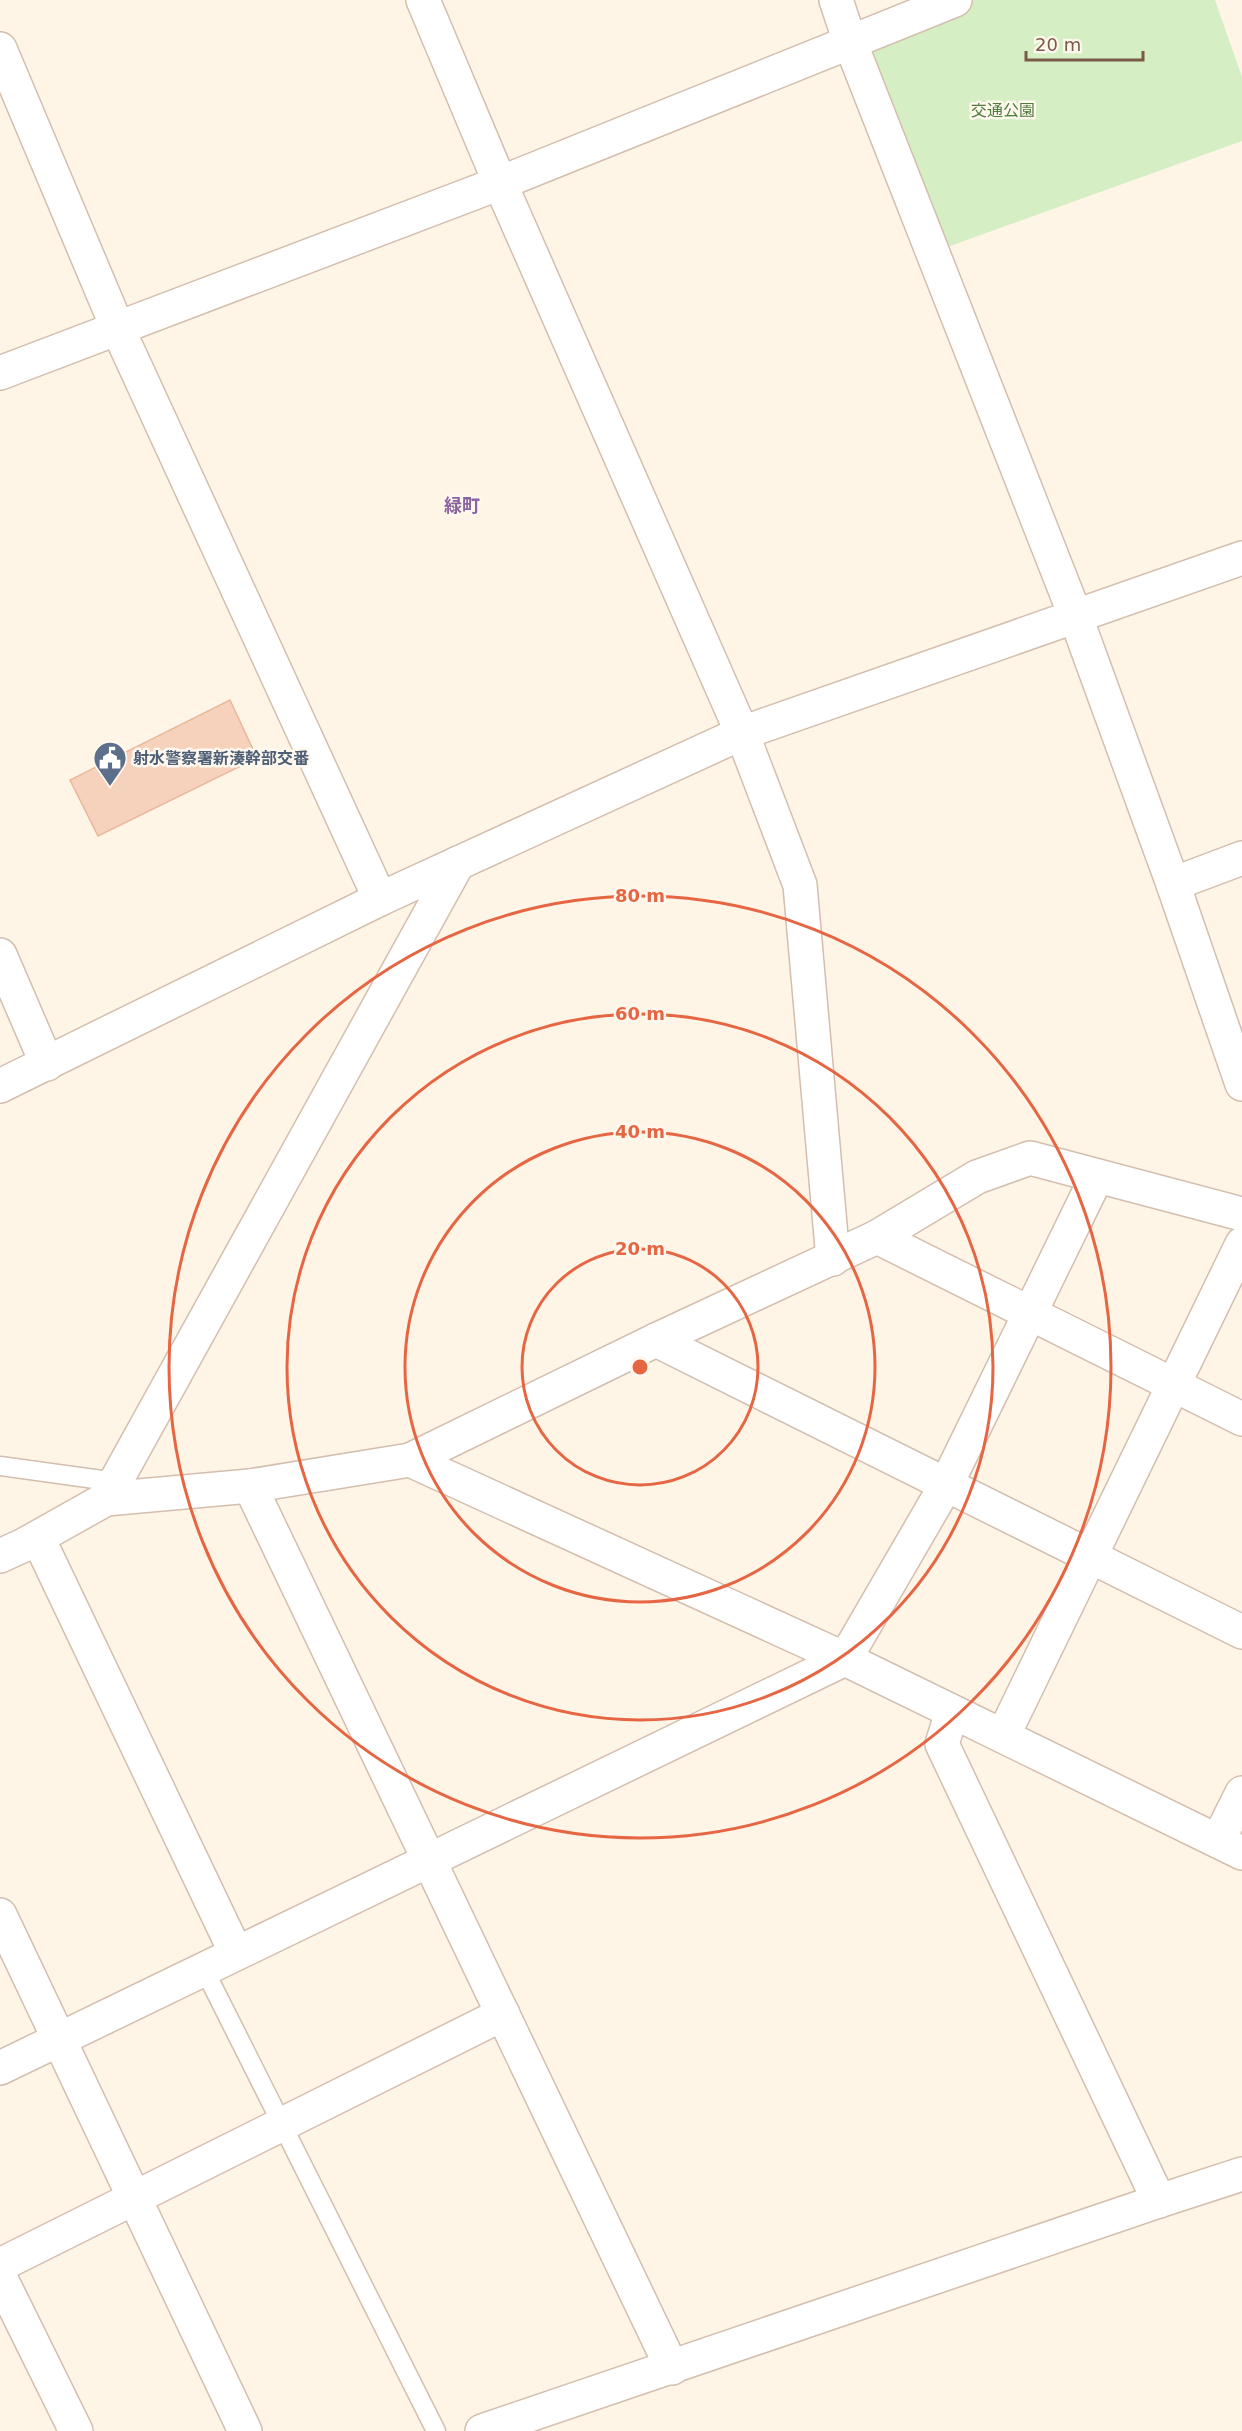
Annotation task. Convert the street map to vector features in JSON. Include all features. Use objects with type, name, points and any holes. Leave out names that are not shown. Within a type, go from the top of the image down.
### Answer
[{"type":"street","points":[[423,0],[500,183],[742,733],[800,885],[833,1259]]},
{"type":"street","points":[[836,0],[850,42],[1075,615],[1173,884],[1242,1084]]},
{"type":"street","points":[[0,373],[500,183],[955,0]]},
{"type":"street","points":[[0,49],[118,329],[380,898]]},
{"type":"street","points":[[0,1086],[380,898],[742,733],[1242,558]]},
{"type":"street","points":[[1173,884],[1242,858]]},
{"type":"street","points":[[0,1556],[38,1538],[111,1490],[458,863]]},
{"type":"street","points":[[0,955],[47,1064]]},
{"type":"street","points":[[111,1490],[250,1486],[410,1460],[656,1340],[833,1259],[877,1237],[977,1177],[1030,1158],[1242,1214]]},
{"type":"street","points":[[0,2068],[845,1659],[946,1485],[1097,1176]]},
{"type":"street","points":[[877,1237],[1242,1419]]},
{"type":"street","points":[[1003,1736],[1242,1244]]},
{"type":"street","points":[[656,1340],[1242,1632]]},
{"type":"street","points":[[410,1460],[845,1659],[1230,1847],[1242,1793]]},
{"type":"street","points":[[250,1486],[672,2368]]},
{"type":"street","points":[[38,1538],[237,1953]]},
{"type":"street","points":[[952,1712],[942,1744],[1159,2201]]},
{"type":"street","points":[[0,1915],[245,2431]]},
{"type":"street","points":[[0,2265],[503,2014]]},
{"type":"street","points":[[482,2431],[1159,2201],[1236,2181]]},
{"type":"street","points":[[0,2277],[76,2431]]},
{"type":"lane","points":[[0,1466],[111,1490]]},
{"type":"lane","points":[[204,1969],[436,2431]]},
{"type":"green space","name":"交通公園","points":[[971,0],[1215,0],[1242,77],[1242,141],[939,250],[861,47]]},
{"type":"building","points":[[230,700],[257,758],[98,836],[70,780]]},
{"type":"place","name":"射水警察署新湊幹部交番","points":[[110,787]]},
{"type":"district","name":"緑町","points":[[462,505]]}]
